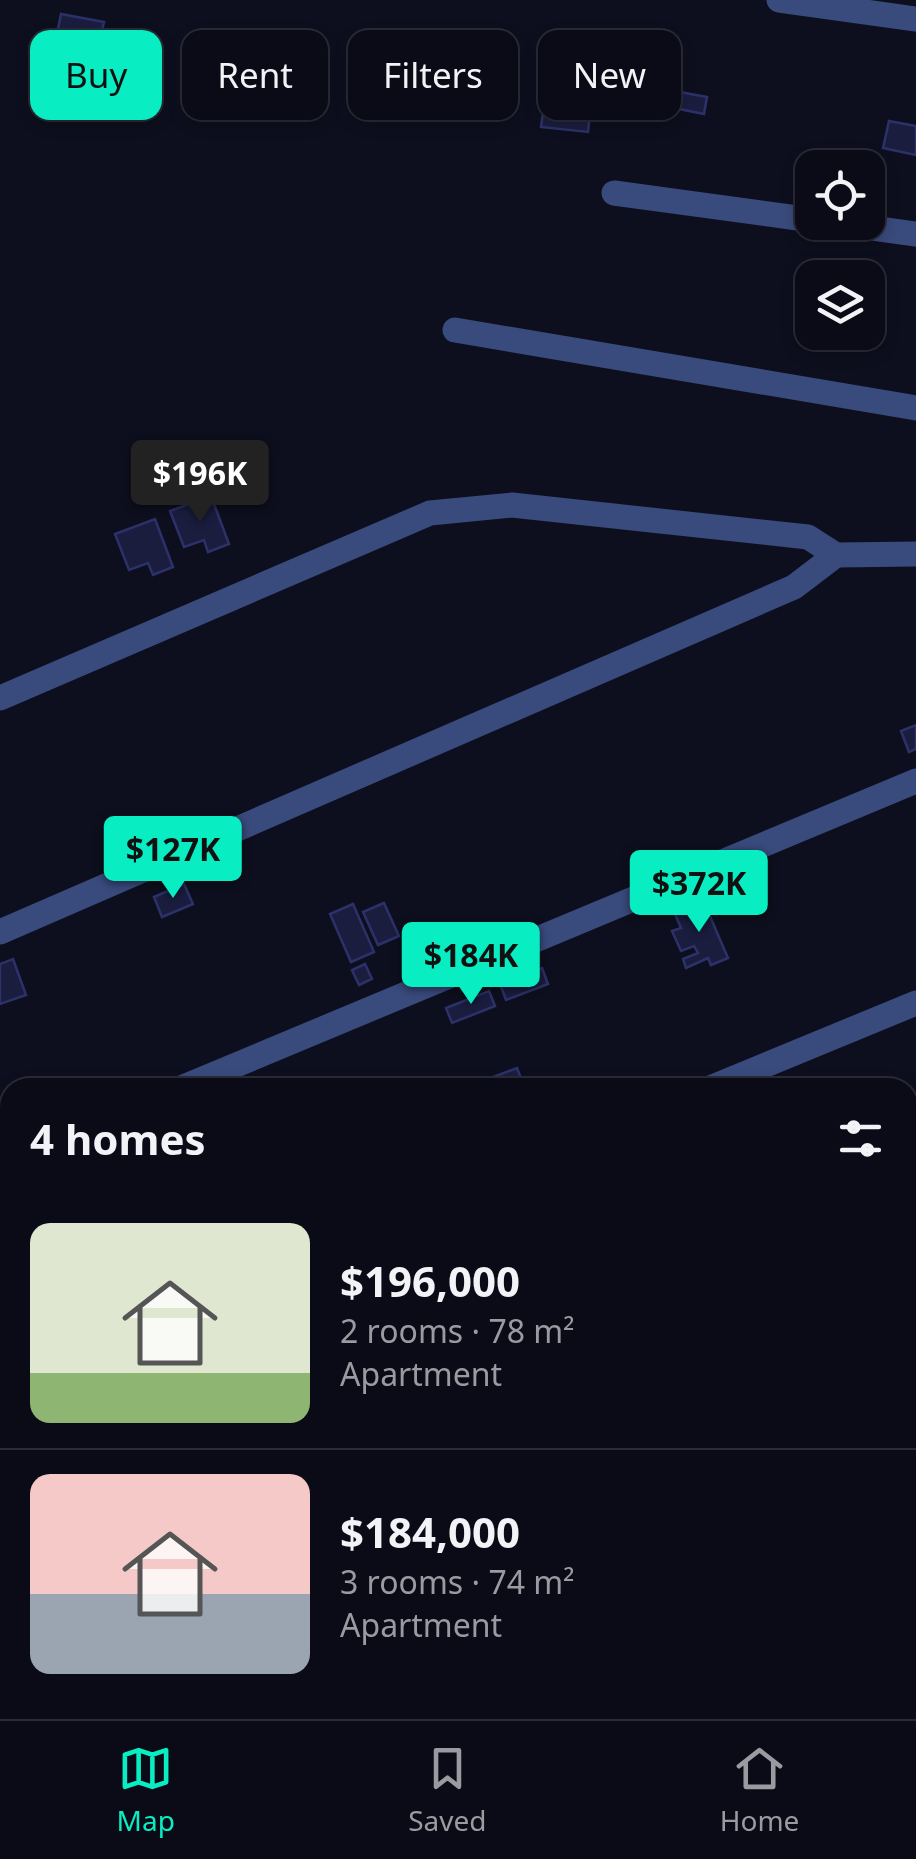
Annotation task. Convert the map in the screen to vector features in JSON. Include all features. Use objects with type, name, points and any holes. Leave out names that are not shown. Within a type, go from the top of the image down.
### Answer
[{"type":"street","points":[[779,0],[916,18]]},
{"type":"street","points":[[614,193],[795,218]]},
{"type":"street","points":[[885,230],[916,234]]},
{"type":"street","points":[[456,330],[916,408]]},
{"type":"street","points":[[0,698],[430,512],[512,505],[808,537],[836,555],[916,554]]},
{"type":"street","points":[[0,932],[794,587],[836,555]]},
{"type":"street","points":[[204,1078],[916,780]]},
{"type":"street","points":[[745,1078],[916,1002]]},
{"type":"building","points":[[61,14],[104,22],[102,30],[58,29]]},
{"type":"building","points":[[681,92],[707,97],[704,114],[681,109]]},
{"type":"building","points":[[542,120],[589,120],[588,132],[541,127]]},
{"type":"building","points":[[889,121],[916,126],[916,155],[883,148]]},
{"type":"building","points":[[211,496],[229,544],[208,552],[204,540],[184,547],[170,511]]},
{"type":"building","points":[[155,519],[173,567],[153,575],[148,563],[129,570],[115,534]]},
{"type":"building","points":[[916,725],[916,749],[909,752],[901,731]]},
{"type":"building","points":[[184,884],[193,904],[162,917],[154,897]]},
{"type":"building","points":[[703,900],[728,958],[711,965],[708,958],[686,968],[683,959],[698,953],[694,946],[681,951],[672,931],[681,928],[674,912]]},
{"type":"building","points":[[384,903],[399,936],[378,945],[363,912]]},
{"type":"building","points":[[353,904],[374,952],[351,962],[330,914]]},
{"type":"building","points":[[13,959],[26,995],[0,1004],[0,964]]},
{"type":"building","points":[[365,964],[372,979],[359,985],[352,970]]},
{"type":"building","points":[[542,968],[548,984],[506,1000],[500,984]]},
{"type":"building","points":[[489,991],[495,1006],[452,1023],[446,1008]]},
{"type":"building","points":[[517,1068],[521,1078],[491,1078]]}]
